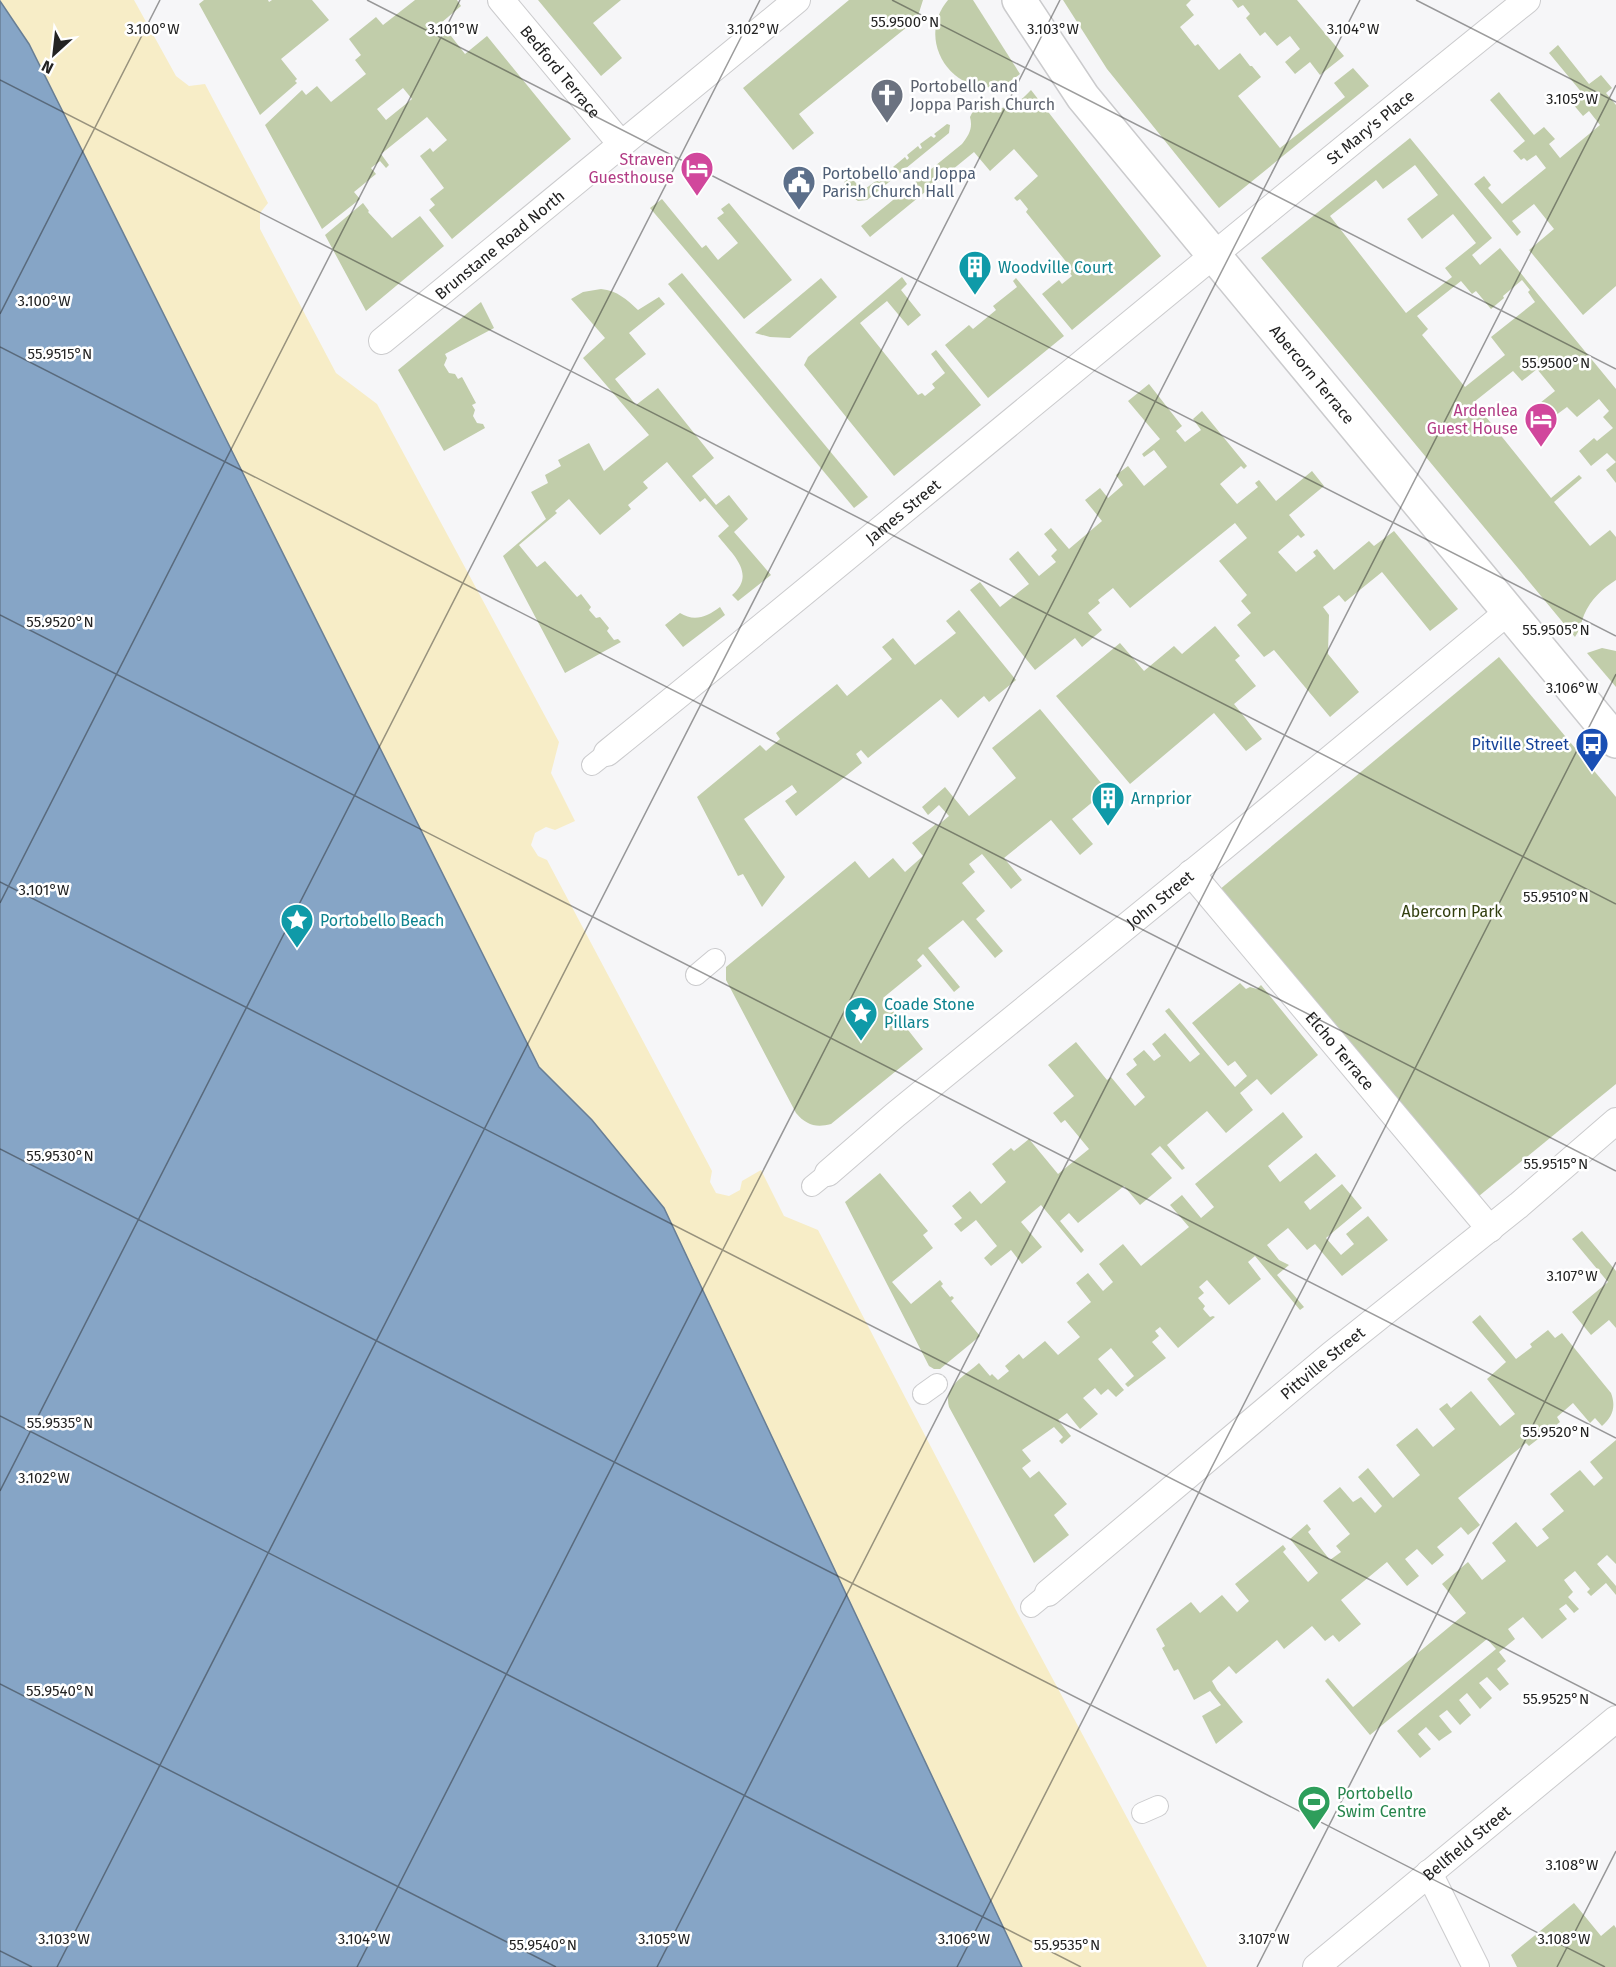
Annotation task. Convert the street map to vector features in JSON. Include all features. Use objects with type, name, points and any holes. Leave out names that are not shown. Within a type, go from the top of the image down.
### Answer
[{"type":"main road","name":"Abercorn Terrace","points":[[1019,0],[1083,98],[1616,741]]},
{"type":"street","name":"Bedford Terrace","points":[[501,0],[621,144]]},
{"type":"street","name":"Brunstane Road North","points":[[375,346],[797,0]]},
{"type":"street","name":"St Mary's Place","points":[[1214,256],[1397,104],[1527,0]]},
{"type":"street","name":"James Street","points":[[599,759],[1214,256]]},
{"type":"street","name":"John Street","points":[[820,1179],[903,1108],[1509,611]]},
{"type":"street","name":"Elcho Terrace","points":[[1191,873],[1490,1229]]},
{"type":"street","points":[[696,975],[715,958]]},
{"type":"street","name":"Pittville Street","points":[[1040,1600],[1331,1355],[1490,1229],[1616,1121]]},
{"type":"street","name":"Bellfield Street","points":[[1316,1967],[1616,1719]]},
{"type":"street","points":[[1429,1874],[1476,1967]]},
{"type":"green space","points":[[204,0],[268,0],[269,2],[272,0],[312,0],[329,20],[281,59],[297,79],[295,81],[297,83],[260,115],[199,4]]},
{"type":"green space","points":[[415,0],[457,0],[461,6],[441,23],[465,54],[487,36],[571,139],[452,239],[429,210],[435,205],[430,199],[444,188],[420,156],[430,148],[433,152],[447,140],[427,117],[381,154],[389,165],[386,168],[380,161],[371,168],[376,174],[354,192],[360,199],[322,229],[265,125],[302,90],[306,95],[317,86],[331,102],[366,74],[355,60],[361,55],[349,39],[376,17],[383,25]],"holes":[[[403,88],[412,99],[386,120],[377,109]]]},
{"type":"green space","points":[[538,0],[621,0],[593,23],[622,58],[601,76]]},
{"type":"green space","points":[[849,0],[923,0],[917,19],[799,114],[814,133],[793,150],[743,88]]},
{"type":"green space","points":[[948,0],[973,0],[1020,74],[1000,86],[982,87],[967,82],[953,73],[943,61],[937,47],[935,31],[939,15]]},
{"type":"green space","points":[[1063,0],[1191,0],[1186,5],[1194,15],[1180,27],[1195,46],[1198,44],[1219,70],[1240,53],[1252,66],[1261,77],[1238,96],[1280,148],[1345,97],[1334,83],[1353,68],[1369,86],[1219,208],[1107,69]]},
{"type":"green space","points":[[1232,0],[1297,0],[1344,56],[1320,75],[1310,62],[1295,74],[1285,62],[1300,49],[1290,36],[1277,46],[1265,32],[1260,36],[1246,18],[1250,14],[1243,5],[1238,8]]},
{"type":"green space","points":[[1558,45],[1589,84],[1601,75],[1612,88],[1606,93],[1616,105],[1616,286],[1583,315],[1529,250],[1554,229],[1534,204],[1512,221],[1521,232],[1517,236],[1474,184],[1484,176],[1491,185],[1488,188],[1502,204],[1546,168],[1536,155],[1527,161],[1524,158],[1521,160],[1513,151],[1525,141],[1490,100],[1499,92],[1534,135],[1544,127],[1555,139],[1549,144],[1560,158],[1600,125],[1589,111],[1583,116],[1572,103],[1583,94],[1549,53]]},
{"type":"green space","points":[[1031,90],[1161,256],[1072,330],[1042,294],[1059,280],[1062,284],[1072,276],[1069,272],[1072,269],[1026,212],[1028,209],[1020,199],[1017,201],[1014,198],[1038,176],[1014,149],[990,171],[974,152],[870,237],[861,226],[962,144],[970,131],[970,117],[973,111],[1009,106]]},
{"type":"green space","points":[[947,124],[950,125],[949,133],[867,200],[858,201],[840,188],[851,177],[860,188],[860,193],[864,193],[865,189],[877,180],[881,181],[880,178],[891,169],[892,171],[895,169],[893,167],[905,157],[907,160],[909,158],[907,155],[918,146],[922,148],[920,144],[931,136],[934,138],[936,136],[934,134]]},
{"type":"green space","points":[[1410,138],[1492,238],[1472,255],[1480,265],[1500,248],[1616,389],[1616,462],[1607,453],[1591,466],[1579,451],[1594,438],[1597,441],[1613,428],[1603,417],[1609,411],[1599,399],[1577,417],[1567,407],[1552,418],[1540,403],[1555,391],[1537,369],[1522,381],[1513,371],[1474,402],[1551,498],[1579,475],[1582,478],[1554,502],[1590,546],[1610,530],[1616,537],[1616,580],[1590,604],[1575,637],[1261,258]],"holes":[[[1415,165],[1438,195],[1407,219],[1422,239],[1453,214],[1476,243],[1445,268],[1452,277],[1406,313],[1330,216],[1376,180],[1383,189]],[[1522,280],[1530,290],[1528,292],[1535,302],[1491,337],[1505,355],[1465,387],[1422,335],[1428,329],[1417,316],[1461,281],[1472,294],[1476,291],[1491,309]]]},
{"type":"green space","points":[[662,199],[702,248],[706,245],[718,260],[738,243],[717,218],[724,213],[721,209],[729,203],[792,280],[744,319],[650,208]]},
{"type":"green space","points":[[363,203],[368,212],[392,238],[420,216],[444,246],[366,311],[325,235]]},
{"type":"green space","points":[[682,273],[868,497],[854,508],[668,284]]},
{"type":"green space","points":[[902,277],[907,284],[901,290],[921,315],[908,326],[887,301],[860,323],[918,395],[922,393],[925,396],[935,388],[932,384],[945,373],[931,354],[936,350],[981,405],[894,476],[804,365],[808,357]]},
{"type":"green space","points":[[821,278],[837,297],[790,338],[770,337],[755,333]]},
{"type":"green space","points":[[1016,278],[1064,336],[988,398],[945,345],[969,325],[973,329],[996,310],[993,306],[1017,287],[1013,281]]},
{"type":"green space","points":[[601,289],[626,299],[638,310],[659,297],[665,304],[629,333],[646,354],[615,379],[636,405],[658,388],[714,458],[692,476],[716,505],[729,495],[748,519],[734,532],[771,575],[738,601],[732,595],[739,587],[742,572],[740,564],[718,536],[729,526],[705,498],[700,502],[667,462],[643,482],[648,488],[628,505],[631,509],[600,535],[569,499],[555,511],[557,513],[519,545],[537,567],[545,561],[577,597],[581,594],[591,607],[589,610],[596,618],[600,617],[609,628],[607,631],[614,640],[618,639],[621,642],[565,673],[503,556],[546,519],[531,492],[548,483],[545,475],[561,466],[558,460],[589,443],[604,471],[649,435],[583,358],[605,338],[571,299],[583,292]]},
{"type":"green space","points":[[481,302],[494,328],[445,354],[447,358],[444,365],[449,373],[455,374],[458,379],[462,377],[476,403],[472,405],[475,410],[473,416],[477,423],[483,424],[485,428],[444,451],[398,370]]},
{"type":"green space","points":[[1149,384],[1182,426],[1176,431],[1185,442],[1201,430],[1193,419],[1202,411],[1247,466],[1244,469],[1241,466],[1220,484],[1237,504],[1258,487],[1255,483],[1259,480],[1276,501],[1312,471],[1324,486],[1289,515],[1305,535],[1301,538],[1298,535],[1278,552],[1296,572],[1316,556],[1313,552],[1317,549],[1334,570],[1369,541],[1374,546],[1394,531],[1458,609],[1430,631],[1382,572],[1345,602],[1339,595],[1323,607],[1329,615],[1328,654],[1359,692],[1330,717],[1274,650],[1264,657],[1237,625],[1251,613],[1241,601],[1247,595],[1219,561],[1247,538],[1235,523],[1130,608],[1113,588],[1098,600],[1100,603],[1088,613],[1102,630],[1082,647],[1075,638],[1035,670],[970,590],[980,582],[1000,607],[1029,584],[1009,559],[1018,551],[1039,576],[1056,562],[1051,556],[1057,550],[1044,534],[1051,528],[1069,549],[1102,521],[1085,500],[1100,488],[1108,498],[1123,485],[1116,475],[1128,466],[1144,486],[1167,467],[1154,450],[1144,457],[1142,454],[1160,439],[1128,401]]},
{"type":"green space","points":[[1616,462],[1616,483],[1606,470]]},
{"type":"green space","points":[[720,607],[725,615],[683,647],[665,625],[680,613],[695,618]]},
{"type":"green space","points":[[959,610],[1016,680],[989,702],[984,696],[958,718],[941,699],[868,758],[861,750],[856,754],[862,763],[796,816],[785,801],[797,792],[792,785],[744,819],[785,877],[762,907],[743,874],[738,876],[697,797],[760,745],[766,751],[780,739],[776,733],[837,684],[847,696],[892,659],[882,647],[893,638],[915,665],[956,633],[946,621]]},
{"type":"green space","points":[[1215,626],[1240,656],[1235,660],[1256,686],[1234,704],[1262,739],[1246,751],[1214,713],[1130,784],[1056,696],[1120,643],[1144,671],[1174,646],[1182,654]]},
{"type":"green space","points":[[1602,648],[1616,651],[1616,687],[1587,653]]},
{"type":"green space","name":"Abercorn Park","points":[[1499,657],[1616,797],[1616,1084],[1479,1196],[1219,890]]},
{"type":"green space","points":[[1040,709],[1107,790],[1072,819],[1093,844],[1080,855],[1051,820],[1004,858],[1022,880],[1011,889],[982,854],[969,864],[975,872],[962,883],[985,911],[976,919],[1003,951],[995,958],[963,920],[928,948],[960,987],[954,992],[923,954],[917,960],[922,966],[883,998],[923,1049],[831,1124],[821,1126],[808,1123],[796,1113],[726,980],[726,967],[855,861],[869,878],[893,858],[905,872],[923,856],[912,843],[949,816],[939,805],[928,815],[922,807],[945,787],[969,816],[1016,778],[992,748]]},
{"type":"green space","points":[[1240,983],[1246,989],[1250,987],[1257,989],[1261,985],[1318,1055],[1271,1095],[1257,1079],[1240,1093],[1253,1110],[1226,1133],[1207,1111],[1167,1145],[1185,1168],[1182,1170],[1160,1146],[1151,1154],[1172,1178],[1140,1205],[1124,1186],[1078,1223],[1069,1213],[1060,1221],[1084,1250],[1081,1253],[1041,1205],[1021,1222],[1042,1247],[1022,1264],[1011,1250],[991,1266],[984,1258],[997,1246],[976,1220],[961,1232],[954,1224],[962,1218],[952,1206],[970,1191],[981,1204],[1006,1182],[992,1164],[1011,1148],[1014,1151],[1029,1139],[1058,1174],[1089,1149],[1065,1120],[1061,1123],[1053,1113],[1074,1096],[1048,1065],[1076,1042],[1107,1080],[1111,1077],[1135,1106],[1145,1097],[1126,1074],[1137,1065],[1133,1059],[1144,1050],[1154,1061],[1161,1056],[1152,1044],[1165,1033],[1190,1062],[1200,1054],[1165,1011],[1169,1008],[1235,1087],[1247,1076],[1235,1061],[1228,1066],[1192,1023]]},
{"type":"green space","points":[[1283,1112],[1303,1137],[1268,1166],[1280,1182],[1316,1153],[1336,1176],[1304,1202],[1310,1210],[1342,1184],[1362,1208],[1326,1238],[1341,1255],[1354,1244],[1346,1234],[1368,1216],[1388,1240],[1342,1276],[1315,1244],[1307,1250],[1288,1228],[1267,1245],[1279,1260],[1289,1265],[1277,1275],[1304,1307],[1300,1310],[1255,1256],[1248,1262],[1261,1279],[1229,1305],[1207,1280],[1199,1287],[1204,1293],[1198,1298],[1210,1317],[1215,1317],[1178,1348],[1160,1327],[1155,1331],[1159,1336],[1152,1342],[1166,1358],[1128,1387],[1125,1384],[1134,1376],[1111,1348],[1098,1359],[1124,1390],[1116,1397],[1108,1389],[1101,1395],[1095,1388],[1083,1398],[1098,1414],[1080,1429],[1067,1413],[1058,1420],[1071,1436],[1062,1444],[1059,1441],[1063,1437],[1054,1427],[1022,1450],[1031,1461],[1022,1468],[1030,1478],[1039,1471],[1067,1504],[1054,1515],[1069,1535],[1034,1563],[949,1407],[949,1393],[952,1387],[979,1363],[990,1376],[992,1374],[998,1380],[1009,1371],[1005,1366],[1019,1354],[1023,1359],[1045,1341],[1058,1355],[1080,1337],[1067,1322],[1091,1302],[1076,1283],[1088,1273],[1103,1291],[1113,1282],[1099,1264],[1123,1244],[1141,1266],[1189,1227],[1170,1205],[1182,1195],[1201,1218],[1214,1207],[1195,1184]]},
{"type":"green space","points":[[880,1173],[928,1231],[923,1235],[933,1248],[892,1282],[911,1304],[940,1280],[943,1284],[941,1286],[950,1297],[954,1298],[951,1301],[980,1336],[940,1369],[929,1366],[845,1202]]},
{"type":"green space","points":[[1582,1231],[1616,1271],[1616,1328],[1609,1320],[1591,1335],[1572,1312],[1608,1282],[1572,1239]]},
{"type":"green space","points":[[1480,1315],[1516,1359],[1532,1347],[1530,1344],[1548,1330],[1555,1338],[1562,1333],[1611,1393],[1613,1407],[1609,1419],[1602,1426],[1595,1418],[1590,1423],[1573,1403],[1557,1417],[1560,1422],[1529,1446],[1526,1443],[1458,1498],[1480,1525],[1468,1535],[1461,1527],[1437,1547],[1444,1555],[1432,1565],[1417,1549],[1405,1559],[1419,1576],[1407,1586],[1387,1562],[1341,1600],[1361,1624],[1339,1642],[1333,1635],[1325,1641],[1312,1626],[1284,1649],[1277,1640],[1236,1674],[1229,1666],[1212,1681],[1243,1722],[1216,1744],[1202,1716],[1221,1705],[1210,1691],[1194,1700],[1178,1669],[1174,1671],[1162,1648],[1165,1646],[1156,1629],[1191,1602],[1200,1613],[1222,1595],[1237,1612],[1249,1601],[1235,1584],[1283,1545],[1286,1549],[1283,1552],[1308,1582],[1318,1573],[1290,1539],[1307,1524],[1311,1529],[1308,1532],[1330,1560],[1341,1552],[1336,1546],[1350,1534],[1323,1501],[1340,1487],[1353,1502],[1361,1497],[1375,1513],[1382,1506],[1358,1477],[1368,1468],[1393,1498],[1420,1475],[1396,1445],[1417,1428],[1433,1447],[1455,1429],[1439,1409],[1447,1403],[1451,1408],[1471,1391],[1500,1426],[1515,1414],[1487,1379],[1506,1362],[1472,1322]]},
{"type":"green space","points":[[1616,1440],[1616,1564],[1607,1555],[1597,1564],[1616,1586],[1616,1595],[1606,1583],[1591,1596],[1587,1592],[1590,1589],[1575,1571],[1564,1580],[1573,1592],[1568,1597],[1579,1609],[1574,1613],[1566,1604],[1559,1609],[1567,1619],[1542,1639],[1523,1617],[1508,1629],[1515,1639],[1499,1652],[1506,1661],[1497,1669],[1509,1684],[1500,1691],[1487,1677],[1479,1683],[1492,1698],[1480,1709],[1467,1693],[1459,1700],[1471,1715],[1460,1725],[1447,1710],[1439,1716],[1452,1732],[1439,1741],[1426,1727],[1418,1734],[1431,1749],[1420,1758],[1397,1731],[1496,1649],[1487,1639],[1370,1735],[1325,1681],[1328,1678],[1353,1707],[1466,1613],[1442,1584],[1468,1562],[1482,1580],[1506,1561],[1492,1543],[1516,1522],[1537,1547],[1549,1538],[1542,1529],[1564,1511],[1550,1494],[1580,1470],[1594,1486],[1603,1478],[1590,1462]]},
{"type":"green space","points":[[1574,1903],[1601,1936],[1614,1925],[1616,1928],[1616,1967],[1517,1967],[1511,1955]]},
{"type":"sand","name":"Portobello Beach","points":[[0,0],[134,0],[176,76],[189,86],[205,84],[268,203],[260,213],[260,229],[336,373],[377,404],[559,742],[551,773],[575,821],[555,830],[546,827],[535,833],[531,845],[538,856],[547,860],[712,1171],[710,1182],[716,1193],[729,1196],[740,1190],[742,1181],[761,1170],[784,1216],[818,1230],[1018,1614],[1207,1967],[420,1967],[0,1038]]},
{"type":"water","name":"Portobello Beach","points":[[0,1],[29,44],[539,1067],[592,1120],[664,1208],[1022,1967],[0,1967]]},
{"type":"place","name":"Portobello and Joppa Parish Church","points":[[887,124]]},
{"type":"place","name":"Straven Guesthouse","points":[[697,197]]},
{"type":"place","name":"Portobello and Joppa Parish Church Hall","points":[[799,211]]},
{"type":"place","name":"Woodville Court","points":[[975,296]]},
{"type":"place","name":"Ardenlea Guest House","points":[[1541,448]]},
{"type":"place","name":"Pitville Street","points":[[1592,773]]},
{"type":"place","name":"Arnprior","points":[[1108,827]]},
{"type":"place","name":"Portobello Beach","points":[[297,949]]},
{"type":"place","name":"Coade Stone Pillars","points":[[861,1042]]},
{"type":"place","name":"Portobello Swim Centre","points":[[1314,1831]]}]
